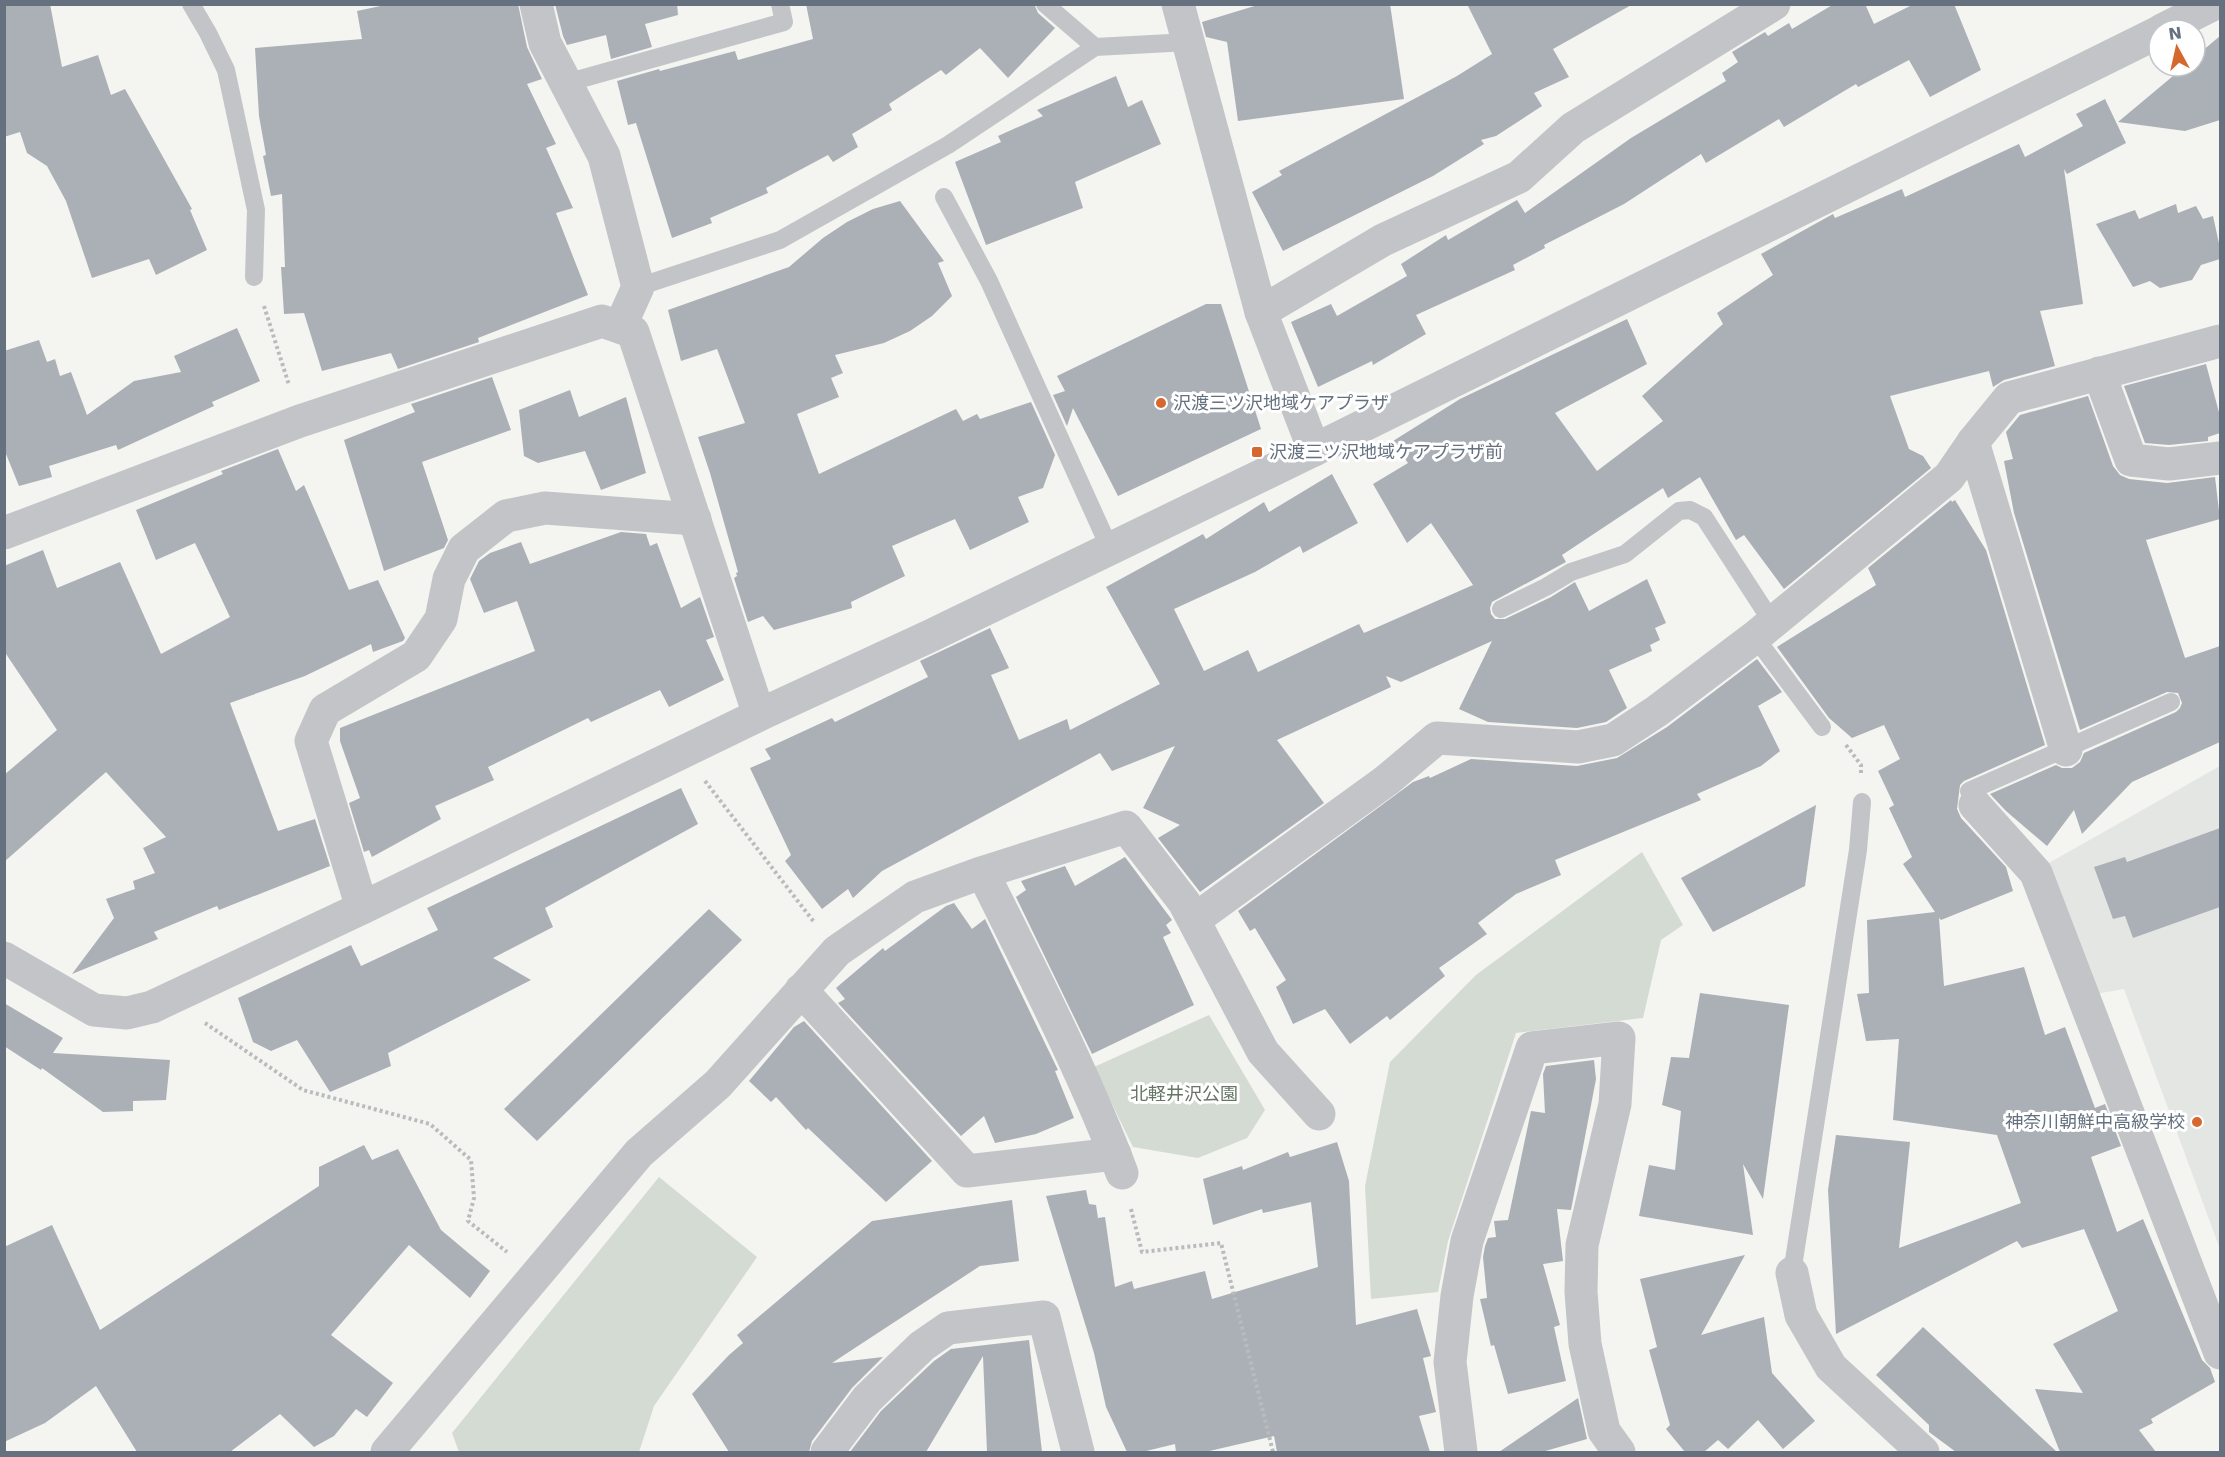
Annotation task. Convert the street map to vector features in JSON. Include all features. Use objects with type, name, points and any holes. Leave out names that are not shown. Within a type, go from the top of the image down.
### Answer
[{"type":"street","points":[[536,4],[545,43],[604,156],[638,287],[620,327]]},
{"type":"street","points":[[1178,4],[1261,312],[1314,450]]},
{"type":"street","points":[[1261,312],[1383,240],[1520,177],[1573,128],[1774,4]]},
{"type":"street","points":[[2187,18],[2214,4]]},
{"type":"street","points":[[4,958],[94,1010],[127,1013],[152,1007],[1314,450],[2147,38]]},
{"type":"street","points":[[4,533],[300,421],[602,321],[633,332],[759,715]]},
{"type":"street","points":[[1194,921],[1387,780],[1437,738],[1578,747],[1613,740],[1657,711],[1763,629],[1949,477],[1973,442],[2009,398],[2220,341]]},
{"type":"street","points":[[2099,374],[2131,460],[2169,464],[2220,458]]},
{"type":"street","points":[[1973,442],[2066,750]]},
{"type":"street","points":[[362,908],[311,741],[325,710],[416,656],[441,619],[449,579],[464,549],[506,516],[545,508],[695,519]]},
{"type":"street","points":[[1975,805],[2036,873],[2220,1353]]},
{"type":"street","points":[[387,1452],[639,1153],[718,1084],[837,951],[915,897],[1126,827],[1184,902],[1263,1052],[1319,1114]]},
{"type":"street","points":[[801,990],[967,1171],[1119,1165],[1106,1129],[1067,1043],[983,873]]},
{"type":"street","points":[[1461,1452],[1450,1362],[1456,1296],[1467,1241],[1532,1048],[1619,1038],[1615,1104],[1582,1245],[1581,1292],[1586,1344],[1604,1431],[1618,1452]]},
{"type":"street","points":[[1792,1273],[1801,1315],[1831,1367],[1923,1452]]},
{"type":"street","points":[[827,1452],[867,1399],[922,1346],[948,1328],[1044,1317],[1078,1452]]},
{"type":"lane","points":[[191,4],[226,70],[256,210],[254,277]]},
{"type":"lane","points":[[566,83],[784,22],[780,4]]},
{"type":"lane","points":[[1045,4],[1095,47]]},
{"type":"lane","points":[[638,287],[780,240],[948,145],[1095,47],[1189,42]]},
{"type":"lane","points":[[944,197],[989,281],[1110,549]]},
{"type":"lane","points":[[1501,609],[1571,572],[1625,554],[1679,511],[1690,510],[1704,517],[1763,629],[1822,727]]},
{"type":"lane","points":[[1975,805],[1969,791],[2171,702]]},
{"type":"lane","points":[[1792,1273],[1858,850],[1862,802]]},
{"type":"path","points":[[254,277],[300,421]]},
{"type":"path","points":[[1822,727],[1849,747],[1861,765],[1862,802]]},
{"type":"path","points":[[683,752],[837,951]]},
{"type":"path","points":[[170,999],[303,1090],[430,1124],[471,1160],[474,1198],[468,1221],[536,1275]]},
{"type":"path","points":[[1119,1165],[1142,1252],[1221,1243],[1273,1452]]},
{"type":"shaded area","name":"神奈川朝鮮中高級学校","points":[[2220,766],[2220,1249],[2124,989],[2095,994],[2049,863]]},
{"type":"green space","points":[[1642,852],[1683,925],[1661,940],[1643,1018],[1516,1033],[1448,1241],[1438,1292],[1371,1299],[1365,1186],[1390,1062],[1476,975]]},
{"type":"green space","name":"北軽井沢公園","points":[[1209,1015],[1265,1110],[1247,1138],[1198,1158],[1133,1147],[1094,1067]]},
{"type":"green space","points":[[659,1177],[757,1257],[654,1406],[639,1452],[459,1452],[452,1433]]},
{"type":"building","points":[[4,4],[50,4],[62,67],[98,55],[111,95],[125,89],[192,209],[190,210],[207,250],[156,275],[149,259],[92,278],[66,201],[47,166],[27,153],[20,132],[4,137]]},
{"type":"building","points":[[390,4],[518,4],[527,47],[542,79],[527,84],[556,144],[546,148],[573,208],[556,213],[588,295],[478,338],[479,342],[398,369],[391,353],[322,371],[304,313],[284,314],[281,267],[285,267],[282,194],[271,196],[263,156],[266,155],[259,116],[255,48],[362,39],[357,11]]},
{"type":"building","points":[[555,4],[677,4],[678,15],[645,24],[652,47],[611,59],[606,35],[567,45]]},
{"type":"building","points":[[806,4],[1034,4],[1038,13],[1055,28],[1008,78],[980,48],[946,75],[941,70],[889,104],[892,110],[852,134],[858,147],[833,162],[828,155],[766,188],[768,193],[710,218],[712,223],[672,238],[636,123],[628,125],[617,81],[735,51],[738,60],[813,39]]},
{"type":"building","points":[[1261,4],[1390,4],[1404,99],[1238,121],[1227,42],[1206,37],[1202,22]]},
{"type":"building","points":[[1467,4],[1633,4],[1553,49],[1569,77],[1534,93],[1542,106],[1496,136],[1481,140],[1484,144],[1433,176],[1283,251],[1252,192],[1282,175],[1279,171],[1457,76],[1492,54]]},
{"type":"building","points":[[1834,4],[1865,4],[1874,24],[1914,4],[1954,4],[1981,70],[1930,97],[1909,60],[1858,87],[1856,84],[1784,127],[1779,119],[1706,163],[1701,154],[1624,204],[1544,245],[1545,248],[1513,265],[1515,270],[1416,315],[1426,334],[1373,365],[1372,361],[1318,387],[1291,322],[1331,304],[1337,316],[1407,276],[1401,264],[1446,235],[1448,240],[1517,200],[1525,213],[1631,138],[1726,81],[1722,73],[1738,62],[1732,52],[1765,32],[1768,36],[1789,23],[1792,29]]},
{"type":"building","points":[[2220,36],[2220,120],[2185,131],[2118,122],[2171,78],[2207,78],[2207,47]]},
{"type":"building","points":[[1116,76],[1128,107],[1142,100],[1161,144],[1075,182],[1083,208],[986,245],[955,162],[1001,142],[998,136],[1043,116],[1037,110]]},
{"type":"building","points":[[2105,99],[2126,143],[2067,174],[2064,169],[2083,304],[2040,311],[2055,366],[2004,380],[1993,387],[1989,371],[1890,396],[1909,449],[1923,456],[1931,468],[1784,589],[1744,535],[1736,540],[1700,477],[1668,498],[1663,488],[1562,555],[1566,562],[1492,602],[1491,614],[1495,619],[1505,619],[1551,597],[1575,582],[1589,611],[1647,579],[1666,623],[1655,628],[1660,640],[1650,645],[1652,651],[1609,670],[1627,708],[1606,722],[1577,728],[1488,722],[1459,709],[1492,641],[1401,682],[1386,676],[1391,687],[1277,740],[1324,803],[1200,892],[1158,838],[1180,825],[1143,808],[1175,746],[1112,771],[1100,753],[882,871],[853,898],[848,889],[822,909],[785,861],[791,855],[750,768],[771,759],[765,749],[832,718],[835,722],[928,677],[920,661],[990,628],[1009,668],[991,675],[1019,740],[1067,719],[1070,730],[1160,684],[1106,587],[1203,534],[1206,539],[1264,502],[1269,512],[1332,474],[1358,523],[1303,553],[1300,546],[1255,572],[1174,609],[1204,671],[1248,650],[1258,672],[1359,624],[1364,633],[1473,585],[1431,523],[1407,543],[1373,484],[1408,463],[1393,441],[1460,399],[1627,319],[1647,364],[1555,413],[1597,471],[1663,421],[1642,396],[1723,324],[1717,313],[1773,275],[1761,254],[1833,214],[1835,218],[1902,189],[1905,197],[2019,144],[2025,157],[2083,126],[2076,114]]},
{"type":"building","points":[[900,201],[944,261],[938,263],[952,296],[932,316],[910,331],[884,343],[835,355],[843,373],[831,378],[839,397],[797,414],[819,474],[956,409],[963,421],[977,414],[980,419],[1031,402],[1055,455],[1043,488],[1018,497],[1029,522],[970,550],[955,519],[892,546],[905,576],[851,602],[852,608],[774,630],[763,616],[748,622],[734,578],[738,572],[698,437],[745,423],[717,349],[681,361],[668,310],[789,267],[823,238],[847,222],[873,209]]},
{"type":"building","points":[[2176,204],[2178,213],[2196,206],[2203,219],[2213,216],[2220,259],[2201,265],[2192,280],[2160,288],[2150,281],[2133,287],[2096,224],[2135,210],[2139,219]]},
{"type":"building","name":"沢渡三ツ沢地域ケアプラザ","points":[[1206,304],[1221,304],[1261,429],[1118,496],[1073,408],[1067,426],[1053,395],[1065,391],[1057,376]]},
{"type":"building","points":[[237,328],[260,381],[212,402],[214,406],[118,450],[116,445],[49,466],[52,477],[19,486],[4,449],[4,351],[39,340],[47,362],[55,359],[60,376],[71,372],[87,415],[134,381],[181,372],[174,356]]},
{"type":"building","points":[[2206,364],[2220,416],[2220,433],[2208,437],[2208,441],[2169,445],[2145,443],[2124,386]]},
{"type":"building","points":[[492,377],[511,430],[422,462],[448,540],[444,548],[384,571],[344,440],[415,412],[411,404]]},
{"type":"building","points":[[570,390],[579,417],[626,397],[646,473],[601,490],[585,451],[538,463],[524,456],[519,410]]},
{"type":"building","points":[[2088,396],[2113,466],[2120,475],[2129,479],[2167,483],[2215,477],[2220,519],[2146,540],[2185,658],[2220,646],[2220,742],[2132,782],[2082,834],[2074,810],[2047,846],[1990,794],[2056,765],[2062,768],[2072,768],[2080,762],[2084,753],[2176,712],[2182,703],[2178,693],[2167,692],[2080,730],[2014,513],[2004,461],[2013,459],[2006,432],[2020,415]]},
{"type":"building","points":[[278,449],[296,491],[304,485],[349,590],[378,580],[405,638],[403,641],[373,652],[371,644],[305,676],[230,703],[278,831],[315,819],[330,866],[219,910],[217,906],[154,932],[158,939],[72,974],[114,918],[106,899],[135,889],[133,881],[155,873],[143,848],[166,837],[106,772],[4,862],[4,775],[57,730],[4,651],[4,566],[43,550],[57,588],[120,562],[161,654],[230,617],[195,543],[156,560],[136,510],[223,474],[221,471]]},
{"type":"building","points":[[1951,500],[1952,502],[1955,500],[1986,550],[2045,745],[1964,781],[1960,785],[1957,809],[1961,818],[2006,867],[2013,891],[1941,920],[1939,918],[1944,986],[2024,967],[2045,1035],[2065,1027],[2095,1108],[2105,1104],[2121,1146],[2091,1157],[2117,1232],[2143,1219],[2202,1360],[2210,1368],[2215,1382],[2151,1419],[2153,1423],[2139,1430],[2156,1452],[2060,1452],[2035,1389],[2083,1393],[2053,1344],[2118,1311],[2084,1229],[2022,1248],[2017,1241],[1836,1334],[1828,1190],[1836,1135],[1910,1142],[1899,1248],[2021,1203],[1997,1135],[1893,1120],[1899,1039],[1866,1041],[1857,994],[1869,993],[1867,920],[1935,912],[1903,864],[1912,857],[1889,808],[1894,805],[1878,771],[1900,759],[1884,725],[1852,738],[1829,718],[1777,647],[1876,585],[1868,568]]},
{"type":"building","points":[[621,532],[646,534],[650,546],[657,543],[681,608],[700,597],[714,637],[706,640],[724,680],[669,707],[660,690],[591,722],[588,718],[488,767],[494,780],[435,806],[441,819],[372,857],[369,850],[364,852],[349,803],[360,798],[340,741],[340,728],[535,651],[517,601],[484,613],[470,579],[479,561],[490,553],[521,542],[530,564]]},
{"type":"building","points":[[1757,659],[1782,692],[1758,706],[1780,751],[1761,766],[1697,794],[1701,800],[1555,860],[1561,875],[1516,894],[1478,923],[1487,934],[1439,968],[1445,976],[1390,1020],[1387,1016],[1350,1044],[1325,1009],[1293,1024],[1276,987],[1286,980],[1255,928],[1250,931],[1238,911],[1413,782],[1429,776],[1430,778],[1471,759],[1577,766],[1617,758],[1667,727]]},
{"type":"building","points":[[681,788],[698,824],[545,908],[553,927],[493,958],[531,980],[388,1053],[391,1066],[330,1092],[297,1040],[271,1051],[253,1042],[238,998],[351,945],[361,966],[438,930],[427,908]]},
{"type":"building","points":[[1816,805],[1805,886],[1713,932],[1681,878]]},
{"type":"building","points":[[2220,828],[2220,907],[2133,938],[2125,916],[2113,919],[2094,867],[2125,857],[2127,862]]},
{"type":"building","points":[[1125,857],[1172,920],[1166,925],[1171,933],[1163,937],[1194,1005],[1092,1054],[1016,897],[1026,890],[1021,881],[1065,866],[1075,886]]},
{"type":"building","points":[[954,903],[972,929],[985,919],[1058,1070],[1055,1071],[1074,1118],[1036,1134],[995,1143],[984,1116],[961,1136],[838,1003],[845,999],[836,988],[883,948],[885,951],[946,906]]},
{"type":"building","points":[[709,909],[742,940],[537,1141],[504,1109]]},
{"type":"building","points":[[1700,993],[1789,1005],[1763,1199],[1743,1164],[1753,1235],[1639,1216],[1649,1165],[1675,1170],[1681,1111],[1662,1105],[1671,1057],[1689,1058]]},
{"type":"building","points":[[4,1003],[63,1038],[53,1053],[170,1060],[166,1100],[133,1101],[133,1111],[103,1112],[42,1068],[41,1070],[4,1046]]},
{"type":"building","points":[[804,1021],[932,1161],[886,1202],[808,1128],[806,1130],[776,1097],[771,1102],[749,1081],[794,1027]]},
{"type":"building","points":[[1594,1060],[1596,1079],[1571,1210],[1557,1209],[1563,1261],[1543,1264],[1560,1325],[1554,1327],[1566,1381],[1508,1394],[1494,1345],[1491,1346],[1480,1299],[1487,1298],[1483,1257],[1485,1246],[1488,1238],[1496,1237],[1494,1221],[1508,1220],[1531,1111],[1545,1113],[1543,1074],[1546,1066]]},
{"type":"building","points":[[1337,1142],[1349,1181],[1356,1325],[1417,1309],[1431,1356],[1423,1358],[1436,1412],[1419,1416],[1430,1452],[1277,1452],[1274,1436],[1205,1452],[1176,1452],[1175,1444],[1142,1452],[1127,1452],[1106,1407],[1094,1353],[1046,1196],[1086,1190],[1089,1204],[1096,1205],[1098,1218],[1105,1217],[1115,1287],[1132,1281],[1134,1289],[1205,1271],[1212,1299],[1318,1267],[1311,1202],[1263,1213],[1262,1209],[1213,1225],[1203,1179],[1242,1166],[1243,1170],[1288,1152],[1290,1157]]},
{"type":"building","points":[[364,1145],[372,1160],[398,1149],[441,1230],[490,1271],[470,1298],[409,1245],[331,1335],[393,1383],[367,1417],[356,1409],[334,1436],[314,1447],[280,1414],[230,1452],[137,1452],[96,1386],[45,1423],[4,1442],[4,1247],[52,1225],[100,1330],[319,1186],[319,1167]]},
{"type":"building","points":[[1012,1200],[1019,1261],[980,1266],[832,1363],[883,1357],[852,1388],[812,1441],[809,1452],[729,1452],[692,1394],[743,1343],[737,1335],[872,1221]]},
{"type":"building","points":[[1745,1255],[1701,1335],[1764,1317],[1772,1373],[1815,1421],[1783,1449],[1758,1420],[1728,1449],[1718,1440],[1704,1452],[1685,1452],[1666,1429],[1670,1425],[1649,1350],[1657,1347],[1640,1279]]},
{"type":"building","points":[[1923,1327],[2057,1452],[1956,1452],[1929,1432],[1929,1425],[1876,1375]]},
{"type":"building","points":[[1029,1340],[1042,1452],[987,1452],[983,1356],[926,1452],[850,1452],[881,1411],[934,1361],[951,1349]]},
{"type":"building","points":[[1578,1398],[1587,1439],[1542,1452],[1499,1452]]},
{"type":"place","name":"沢渡三ツ沢地域ケアプラザ","points":[[1161,403]]},
{"type":"place","name":"沢渡三ツ沢地域ケアプラザ前","points":[[1257,452]]},
{"type":"place","name":"神奈川朝鮮中高級学校","points":[[2197,1122]]}]
